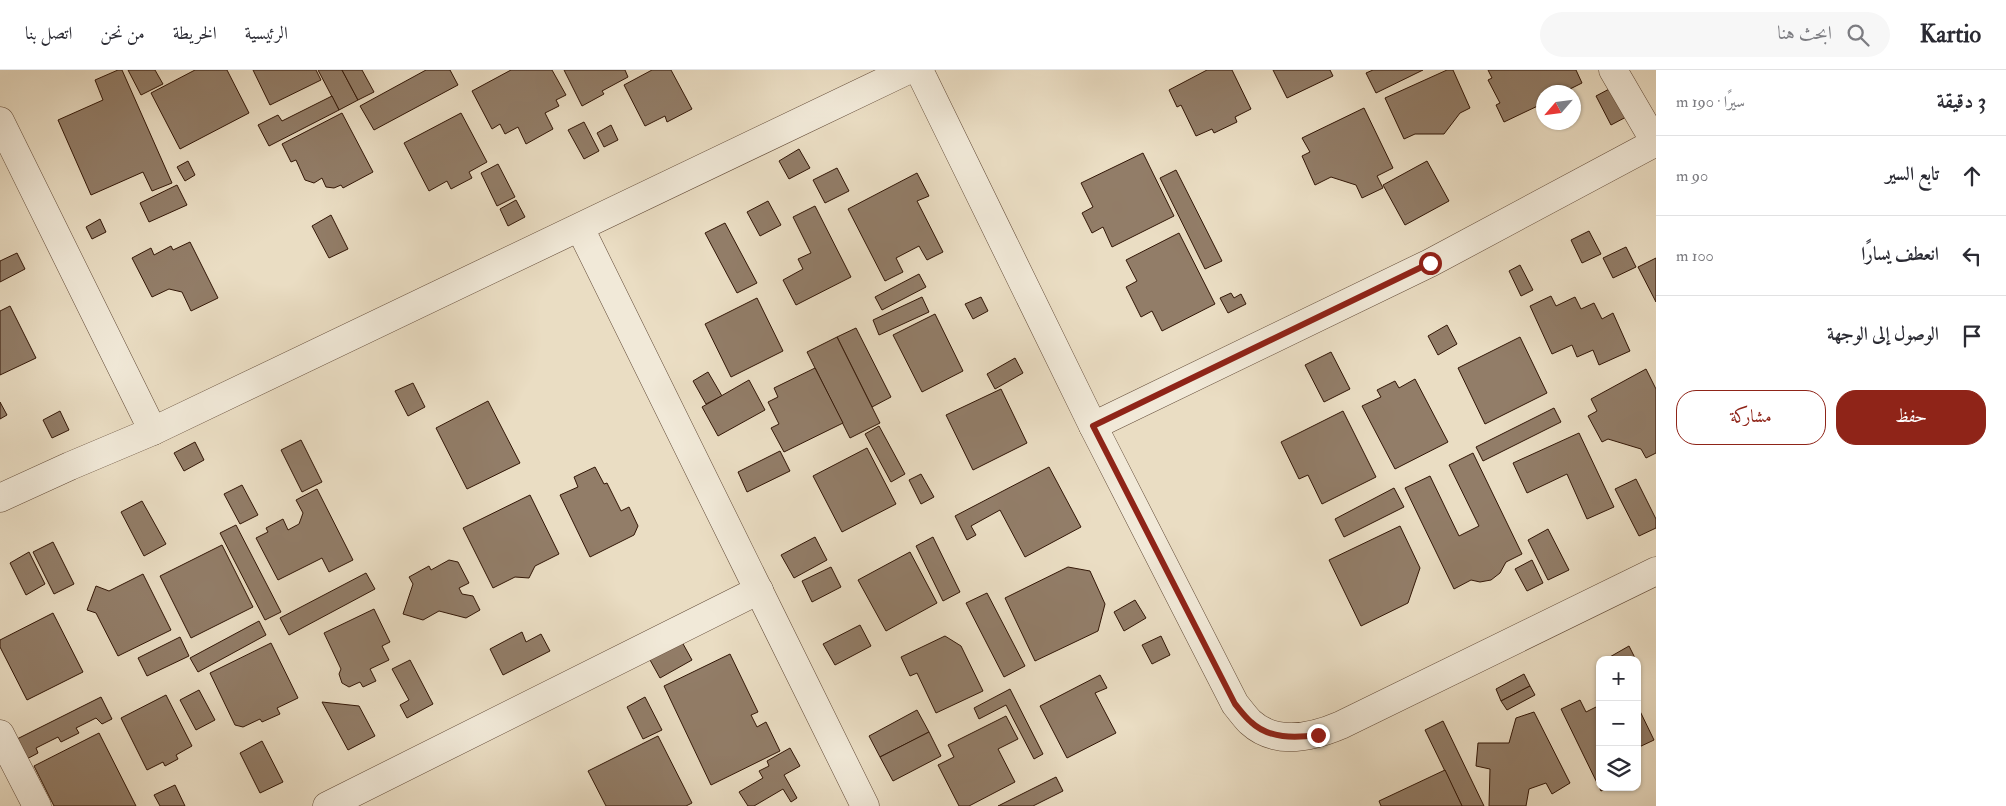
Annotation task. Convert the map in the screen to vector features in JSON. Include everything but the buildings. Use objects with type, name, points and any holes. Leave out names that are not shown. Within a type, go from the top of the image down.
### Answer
[{"type":"street","points":[[0,498],[70,466],[153,432],[908,70]]},
{"type":"street","points":[[919,70],[1093,426],[1235,704],[1251,723],[1270,733],[1294,738],[1318,735],[1341,726],[1656,571]]},
{"type":"street","points":[[1093,426],[1430,263],[1655,142],[1613,70]]},
{"type":"street","points":[[0,121],[153,432]]},
{"type":"street","points":[[580,228],[865,806]]},
{"type":"street","points":[[327,806],[759,590]]},
{"type":"street","points":[[0,734],[37,806]]},
{"type":"route","points":[[1318,735],[1294,738],[1270,733],[1251,723],[1235,704],[1093,426],[1430,263]]}]
